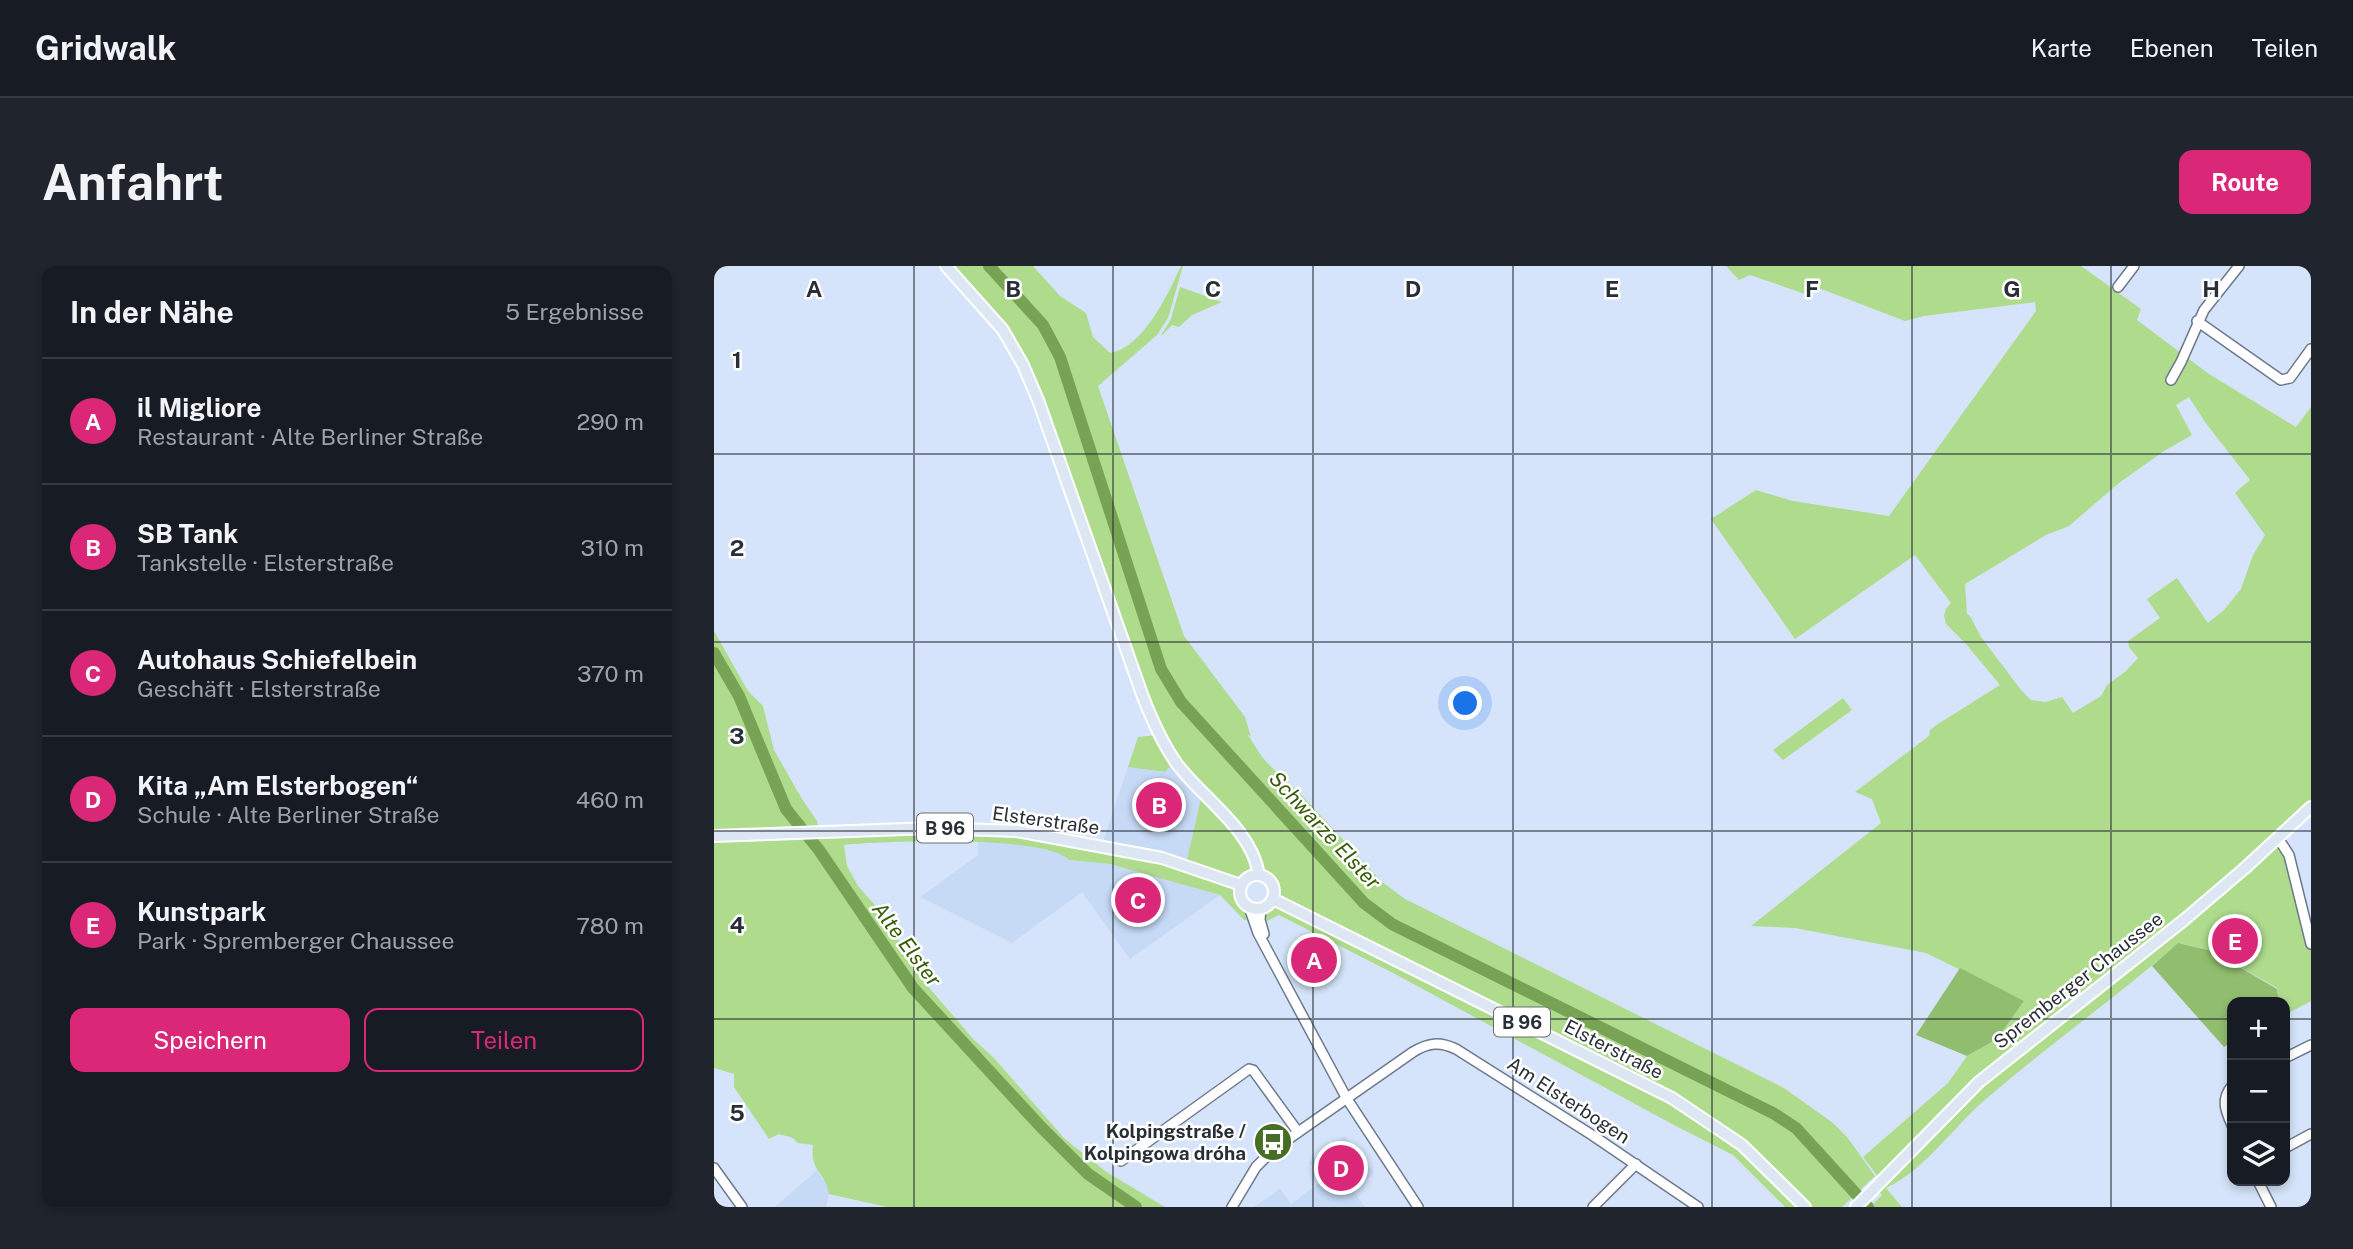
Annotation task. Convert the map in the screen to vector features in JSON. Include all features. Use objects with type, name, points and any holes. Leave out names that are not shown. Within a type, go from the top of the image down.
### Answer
[{"type":"main road","points":[[946,266],[1003,330],[1023,365],[1159,735],[1195,787],[1245,838],[1257,862],[1259,874],[1271,882],[1273,899],[1261,908],[1249,907],[1240,895],[1241,884],[1248,877],[1259,874]]},
{"type":"main road","name":"Spremberger Chaussee","points":[[1856,1207],[1979,1082],[2184,920],[2311,807]]},
{"type":"main road","name":"Elsterstraße","points":[[714,836],[933,828],[1017,831],[1162,858],[1241,884]]},
{"type":"main road","name":"Elsterstraße","points":[[1273,899],[1672,1098],[1742,1145],[1805,1207]]},
{"type":"street","points":[[2118,287],[2134,266]]},
{"type":"street","points":[[2171,380],[2197,321],[2239,266]]},
{"type":"street","points":[[2197,321],[2281,380],[2290,378],[2311,349]]},
{"type":"street","points":[[2278,838],[2289,855],[2311,944]]},
{"type":"street","points":[[1249,907],[1254,924],[1347,1099],[1418,1207]]},
{"type":"street","points":[[1261,908],[1261,924],[1270,952]]},
{"type":"street","name":"Am Elsterbogen","points":[[1232,1207],[1256,1167],[1298,1132],[1420,1048],[1434,1043],[1446,1044],[1636,1164],[1698,1207]]},
{"type":"street","points":[[2290,1056],[2311,1045]]},
{"type":"street","points":[[1121,1161],[1249,1069],[1253,1070],[1298,1132]]},
{"type":"street","points":[[2227,1093],[2227,1111]]},
{"type":"street","points":[[2290,1146],[2311,1135]]},
{"type":"street","points":[[1593,1207],[1636,1164]]},
{"type":"street","points":[[714,1168],[742,1207]]},
{"type":"street","points":[[2260,1186],[2270,1207]]},
{"type":"shaded area","points":[[1175,762],[1202,794],[1186,864],[1102,845],[1128,767],[1164,772]]},
{"type":"shaded area","points":[[978,842],[1055,851],[1069,860],[1110,864],[1220,895],[1130,959],[1082,892],[1012,943],[920,897],[978,855]]},
{"type":"shaded area","points":[[1345,1136],[1374,1173],[1352,1190],[1365,1207],[1254,1207],[1280,1189],[1291,1204],[1322,1181],[1309,1162]]},
{"type":"shaded area","points":[[817,1170],[828,1188],[826,1207],[775,1207]]},
{"type":"green space","points":[[946,266],[1033,266],[1060,296],[1086,313],[1093,337],[1110,353],[1122,349],[1144,331],[1183,266],[1168,318],[1157,335],[1098,386],[1184,636],[1245,717],[1251,737],[1247,734],[1263,758],[1297,790],[1382,882],[1405,899],[1784,1088],[1833,1123],[1847,1137],[1875,1176],[1842,1207],[1785,1207],[1733,1155],[1279,915],[1267,921],[1244,920],[1220,895],[1110,864],[1069,860],[1055,852],[998,843],[892,842],[844,845],[847,866],[858,886],[881,912],[926,984],[973,1039],[993,1057],[1065,1139],[1105,1171],[1165,1207],[887,1207],[829,1194],[814,1161],[813,1145],[798,1143],[793,1138],[779,1134],[769,1139],[734,1087],[734,1074],[714,1068],[714,631],[748,691],[763,706],[774,750],[817,821],[819,832],[979,829],[1186,864],[1202,794],[1175,761],[1165,772],[1128,767],[1138,737],[1158,735],[1038,401],[1003,330]],"holes":[[[1254,875],[1264,877],[1274,888],[1272,901],[1267,906],[1249,908],[1239,895],[1244,880]]]},
{"type":"green space","points":[[1726,266],[2081,266],[2141,309],[2137,320],[2209,374],[2296,427],[2311,407],[2311,805],[1951,1111],[2278,839],[2289,855],[2311,948],[2311,1001],[2290,1012],[2290,997],[2278,997],[2277,988],[2212,951],[2178,943],[1986,1099],[1914,1170],[1886,1188],[1902,1207],[1870,1207],[1882,1195],[1875,1187],[1881,1181],[1863,1157],[1948,1083],[1967,1056],[1997,1039],[2024,1001],[1926,953],[1795,928],[1751,926],[1881,823],[1872,799],[1855,792],[1929,736],[1930,730],[1938,724],[2000,685],[1946,624],[1944,616],[1951,603],[1915,555],[1795,639],[1711,519],[1756,490],[1793,501],[1889,516],[2036,311],[2035,302],[1924,316],[1905,321],[1811,285],[1805,294],[1750,275],[1739,280]],"holes":[[[2189,397],[2250,480],[2235,493],[2265,535],[2253,555],[2241,589],[2224,610],[2208,623],[2177,578],[2147,599],[2160,618],[2128,641],[2129,647],[2138,658],[2107,685],[2101,696],[2073,713],[2062,697],[2046,702],[2031,700],[1981,637],[1967,614],[1965,584],[2046,535],[2069,526],[2119,483],[2192,435],[2176,405]]]},
{"type":"green space","points":[[1180,287],[1222,302],[1192,315],[1179,327],[1172,325],[1160,337],[1171,319]]},
{"type":"green space","points":[[1843,698],[1852,710],[1783,760],[1773,750]]},
{"type":"green space","points":[[2178,943],[2212,951],[2277,989],[2278,997],[2227,997],[2227,1045],[2224,1047],[2152,966]]},
{"type":"green space","points":[[1960,968],[2024,1001],[1997,1039],[1967,1056],[1916,1035]]},
{"type":"waterway","name":"Schwarze Elster","points":[[989,266],[1043,325],[1060,357],[1161,669],[1181,702],[1364,903],[1392,924],[1773,1113],[1796,1128],[1868,1207]]},
{"type":"waterway","name":"Alte Elster","points":[[714,653],[739,696],[786,809],[819,850],[913,988],[1088,1174],[1136,1207]]},
{"type":"place","name":"SB Tank","points":[[1159,805]]},
{"type":"place","name":"Autohaus Schiefelbein","points":[[1138,900]]},
{"type":"place","name":"Kunstpark","points":[[2235,941]]},
{"type":"place","name":"il Migliore","points":[[1314,960]]},
{"type":"place","name":"Kolpingstraße / Kolpingowa dróha","points":[[1273,1142]]},
{"type":"place","name":"Kita „Am Elsterbogen“","points":[[1341,1168]]}]
